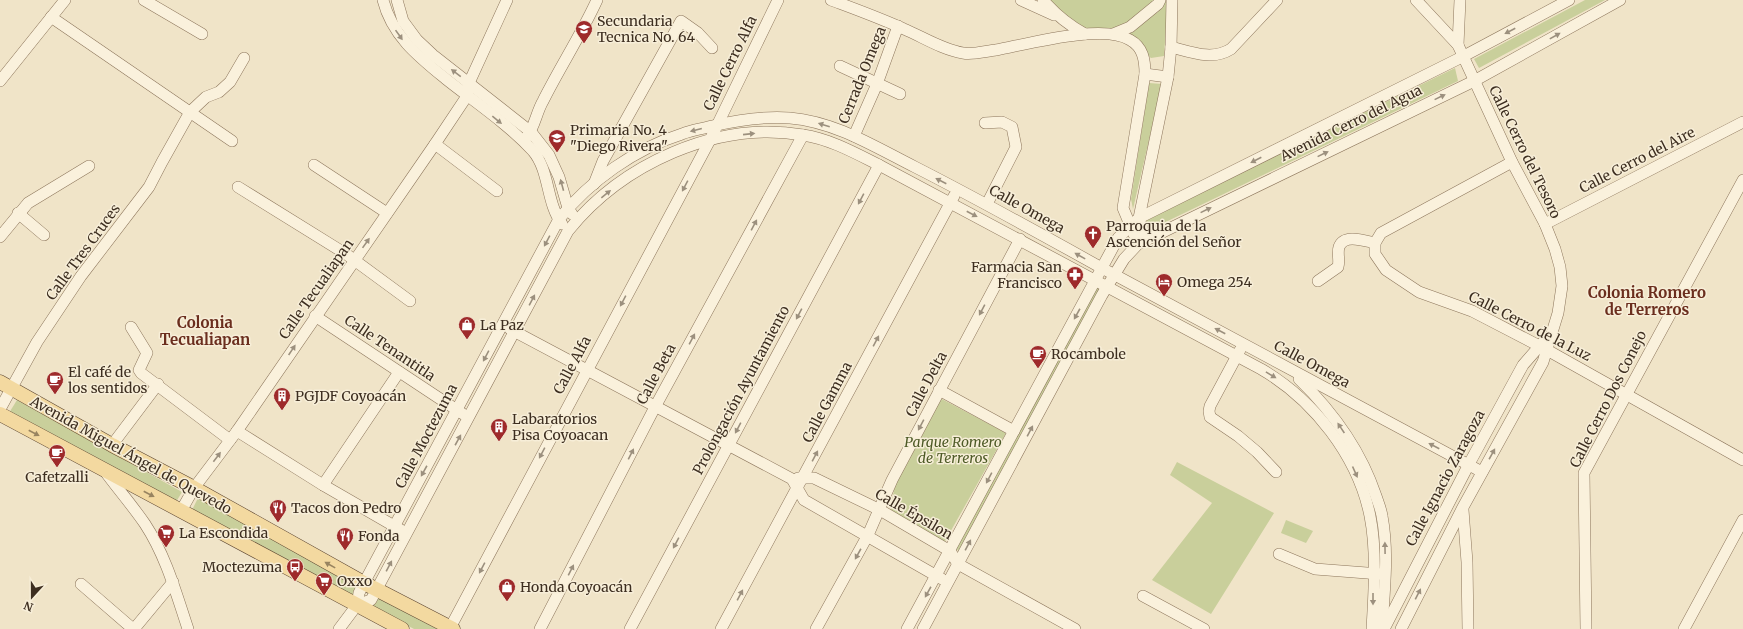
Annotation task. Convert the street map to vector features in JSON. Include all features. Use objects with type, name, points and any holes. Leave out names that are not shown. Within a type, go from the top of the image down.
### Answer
[{"type":"main road","name":"Avenida Miguel Ángel de Quevedo","points":[[6,386],[112,445],[194,488],[376,590],[452,628]]},
{"type":"main road","name":"Avenida Miguel Ángel de Quevedo","points":[[0,414],[402,629]]},
{"type":"street","points":[[0,81],[65,0]]},
{"type":"street","points":[[144,0],[202,34]]},
{"type":"street","points":[[384,0],[390,22],[406,45],[523,141],[540,161],[559,219],[568,231]]},
{"type":"street","points":[[397,0],[403,21],[417,40],[433,55],[531,132],[549,154],[559,177],[568,208],[577,220]]},
{"type":"street","points":[[468,83],[507,0]]},
{"type":"street","points":[[523,141],[531,132],[542,103],[597,0]]},
{"type":"street","name":"Calle Cerro Alfa","points":[[710,140],[778,0]]},
{"type":"street","points":[[830,0],[898,26],[952,50],[965,53],[990,51],[1085,34],[1113,34],[1130,40],[1141,50],[1146,62],[1146,74],[1118,238]]},
{"type":"street","points":[[1021,0],[1056,16],[1073,28],[1085,34]]},
{"type":"street","points":[[1043,0],[1056,16]]},
{"type":"street","points":[[1113,34],[1130,27],[1158,4],[1160,0]]},
{"type":"street","points":[[1135,221],[1168,77],[1171,47],[1172,0]]},
{"type":"street","points":[[1171,47],[1212,56],[1225,53],[1231,49],[1277,0]]},
{"type":"street","name":"Calle Cerro del Tesoro","points":[[1416,0],[1458,45],[1462,57],[1512,162],[1545,224],[1555,249],[1560,267],[1562,286],[1558,313],[1551,333],[1543,348]]},
{"type":"street","points":[[1458,45],[1460,0]]},
{"type":"street","name":"Avenida Cerro del Agua","points":[[907,629],[1118,238],[1135,221],[1462,57],[1569,0]]},
{"type":"street","name":"Avenida Cerro del Agua","points":[[923,629],[1114,274],[1124,259],[1142,241],[1474,81],[1620,0]]},
{"type":"street","points":[[52,17],[232,141]]},
{"type":"street","points":[[593,184],[603,161],[680,21],[698,33],[712,48]]},
{"type":"street","name":"Cerrada Omega","points":[[854,136],[878,84],[898,26]]},
{"type":"street","name":"Calle Tres Cruces","points":[[0,409],[6,386],[77,283],[150,187],[190,112],[206,97],[219,92],[230,82],[244,58]]},
{"type":"street","points":[[840,66],[900,94]]},
{"type":"street","points":[[1146,74],[1168,77]]},
{"type":"street","name":"Calle Tecualiapan","points":[[181,511],[194,488],[234,436],[315,316],[435,144],[467,96],[468,83]]},
{"type":"street","name":"Calle Omega","points":[[568,208],[593,184],[624,161],[651,146],[682,133],[757,118],[788,118],[826,125],[854,136],[987,204],[1102,268],[1482,472]]},
{"type":"street","points":[[985,123],[1002,122],[1012,127],[1016,147],[987,204]]},
{"type":"street","name":"Calle Cerro del Aire","points":[[1545,224],[1743,122]]},
{"type":"street","name":"Calle Omega","points":[[577,220],[603,195],[632,174],[655,160],[683,148],[710,140],[758,133],[784,133],[821,139],[848,149],[1096,279],[1274,376],[1302,399],[1318,414],[1351,462],[1362,488],[1370,517],[1374,546],[1372,629]]},
{"type":"street","name":"Calle Beta","points":[[540,629],[655,407],[803,135]]},
{"type":"street","name":"Calle Alfa","points":[[452,628],[586,370],[710,140]]},
{"type":"street","points":[[435,144],[497,191]]},
{"type":"street","points":[[1318,281],[1338,267],[1339,248],[1344,241],[1352,238],[1375,243],[1381,233],[1512,162]]},
{"type":"street","points":[[314,165],[387,213]]},
{"type":"street","name":"Prolongación Ayuntamiento","points":[[630,629],[879,165]]},
{"type":"street","points":[[0,237],[18,213],[28,203],[89,166]]},
{"type":"street","name":"Calle Cerro Dos Conejo","points":[[1586,629],[1584,473],[1743,180]]},
{"type":"street","points":[[238,187],[354,260],[410,301]]},
{"type":"street","name":"Calle Gamma","points":[[721,629],[798,482],[958,189]]},
{"type":"street","name":"Calle Moctezuma","points":[[568,208],[559,219],[358,593],[357,605],[371,600],[516,332],[568,231],[577,220]]},
{"type":"street","points":[[1123,208],[1135,221],[1142,241]]},
{"type":"street","points":[[18,213],[44,235]]},
{"type":"street","name":"Calle Delta","points":[[816,629],[868,535],[892,480],[1020,239]]},
{"type":"street","name":"Calle Cerro de la Luz","points":[[1375,243],[1375,254],[1386,270],[1418,292],[1472,310],[1743,460]]},
{"type":"street","name":"Calle Tenantitla","points":[[315,316],[469,418]]},
{"type":"street","name":"Calle Épsilon","points":[[503,325],[798,482],[814,478],[880,510],[950,551],[958,564],[1075,629]]},
{"type":"street","points":[[131,327],[147,353],[139,370],[234,436],[406,533]]},
{"type":"street","points":[[1243,344],[1210,406],[1210,417],[1238,436],[1257,452],[1276,472]]},
{"type":"street","points":[[1400,629],[1462,509],[1538,371],[1543,348]]},
{"type":"street","name":"Calle Ignacio Zaragoza","points":[[1383,629],[1450,499],[1524,365],[1543,348]]},
{"type":"street","points":[[1291,370],[1325,406],[1359,456],[1372,484],[1382,515],[1385,546],[1383,629]]},
{"type":"street","points":[[323,485],[399,372]]},
{"type":"street","points":[[112,445],[158,384]]},
{"type":"street","points":[[939,390],[1014,431]]},
{"type":"street","points":[[103,469],[145,524],[160,552],[173,582],[188,629]]},
{"type":"street","name":"Calle Épsilon","points":[[798,482],[804,500],[868,535],[948,582]]},
{"type":"street","points":[[1450,499],[1462,509],[1467,562],[1468,629]]},
{"type":"street","points":[[1684,629],[1743,520]]},
{"type":"street","points":[[1279,554],[1315,569],[1385,575]]},
{"type":"street","points":[[81,584],[134,629],[173,582]]},
{"type":"street","points":[[1143,596],[1204,629]]},
{"type":"street","points":[[339,629],[357,605]]},
{"type":"green space","points":[[1047,0],[1157,0],[1154,4],[1118,28],[1100,31],[1078,28]]},
{"type":"green space","points":[[1164,0],[1168,0],[1164,56],[1151,58],[1124,33],[1131,31],[1158,12]]},
{"type":"green space","points":[[1585,0],[1605,0],[1479,68],[1474,59]]},
{"type":"green space","points":[[1455,68],[1458,81],[1149,230],[1145,220]]},
{"type":"green space","points":[[1149,83],[1162,84],[1133,209],[1131,199]]},
{"type":"green space","points":[[1097,286],[1102,290],[960,553],[956,548]]},
{"type":"green space","name":"Parque Romero de Terreros","points":[[938,397],[1006,433],[944,543],[890,513],[896,478]]},
{"type":"green space","points":[[17,400],[182,492],[176,502],[9,413]]},
{"type":"green space","points":[[1177,462],[1274,513],[1211,614],[1152,580],[1212,503],[1170,475]]},
{"type":"green space","points":[[198,498],[357,586],[353,596],[192,510]]},
{"type":"green space","points":[[1286,520],[1313,531],[1306,543],[1281,533]]},
{"type":"green space","points":[[377,597],[437,629],[414,629],[373,607]]},
{"type":"place","name":"Secundaria Tecnica No. 64","points":[[584,44]]},
{"type":"place","name":"Primaria No. 4 \"Diego Rivera\"","points":[[557,153]]},
{"type":"place","name":"Parroquia de la Ascención del Señor","points":[[1093,249]]},
{"type":"place","name":"Farmacia San Francisco","points":[[1075,290]]},
{"type":"place","name":"Omega 254","points":[[1164,297]]},
{"type":"place","name":"La Paz","points":[[467,340]]},
{"type":"place","name":"Rocambole","points":[[1038,369]]},
{"type":"place","name":"El café de los sentidos","points":[[55,395]]},
{"type":"place","name":"PGJDF Coyoacán","points":[[282,411]]},
{"type":"place","name":"Labaratorios Pisa Coyoacan","points":[[499,442]]},
{"type":"place","name":"Cafetzalli","points":[[57,468]]},
{"type":"place","name":"Tacos don Pedro","points":[[278,523]]},
{"type":"place","name":"La Escondida","points":[[166,548]]},
{"type":"place","name":"Fonda","points":[[345,551]]},
{"type":"place","name":"Moctezuma","points":[[295,582]]},
{"type":"place","name":"Oxxo","points":[[324,596]]},
{"type":"place","name":"Honda Coyoacán","points":[[507,602]]},
{"type":"district","name":"Colonia Romero de Terreros","points":[[1647,300]]},
{"type":"district","name":"Colonia Tecualiapan","points":[[205,330]]}]
